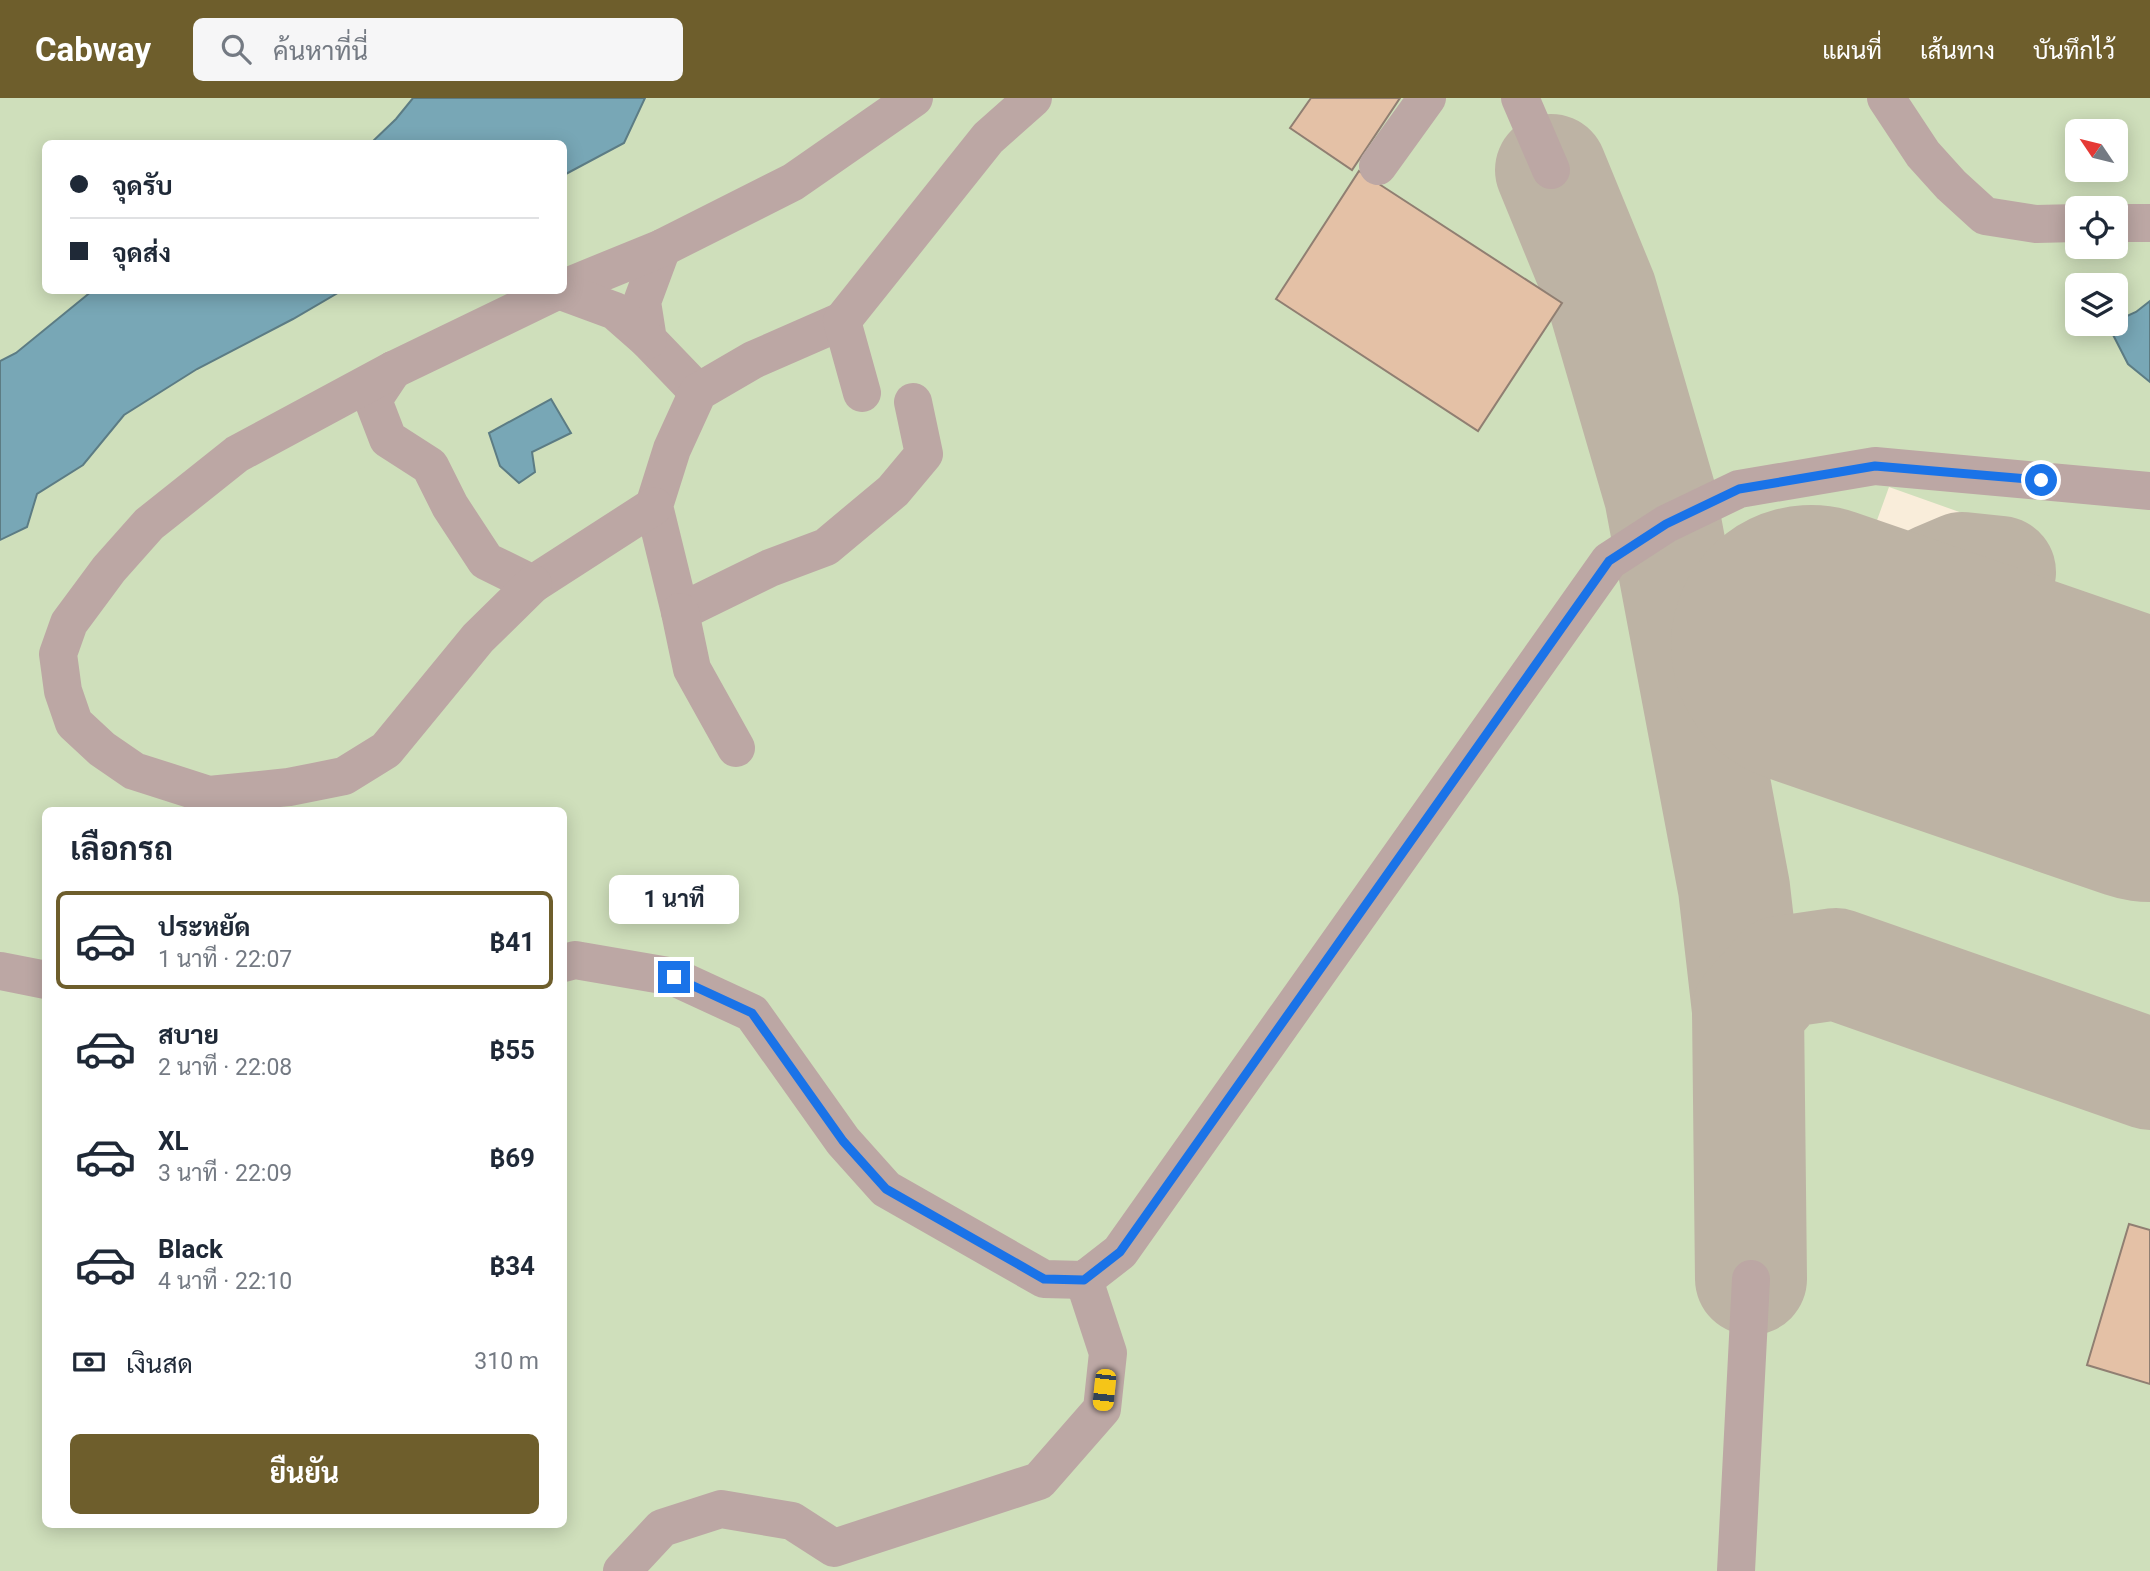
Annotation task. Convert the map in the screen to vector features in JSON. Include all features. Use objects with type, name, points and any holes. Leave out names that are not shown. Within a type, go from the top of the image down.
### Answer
[{"type":"street","points":[[567,287],[662,248],[793,182],[914,98]]},
{"type":"street","points":[[736,748],[692,669],[653,506],[672,449],[698,392],[753,360],[842,321],[988,138],[1033,98]]},
{"type":"street","points":[[1378,166],[1427,98]]},
{"type":"street","points":[[1520,98],[1551,170]]},
{"type":"street","points":[[1886,98],[1923,154],[1951,185],[1985,216],[2036,224],[2065,223]]},
{"type":"street","points":[[2128,223],[2150,223]]},
{"type":"street","points":[[648,340],[642,302],[662,248]]},
{"type":"street","points":[[552,294],[393,370],[237,454],[149,524],[109,569],[69,623],[58,654],[63,691],[74,723],[102,749],[134,771],[209,795],[289,787],[344,776],[386,750],[478,638],[533,584],[653,506]]},
{"type":"street","points":[[567,294],[615,311],[648,340],[698,392]]},
{"type":"street","points":[[842,321],[862,393]]},
{"type":"street","points":[[393,370],[373,400],[388,439],[430,466],[450,506],[486,561],[533,584]]},
{"type":"street","points":[[680,612],[770,568],[826,547],[893,491],[924,454],[913,402]]},
{"type":"street","points":[[567,962],[575,960],[674,977],[752,1013],[843,1141],[886,1189],[1044,1279],[1084,1280],[1120,1252],[1609,561],[1666,524],[1739,489],[1875,466],[2150,491]]},
{"type":"street","points":[[0,971],[42,979]]},
{"type":"street","points":[[1737,1571],[1751,1279]]},
{"type":"street","points":[[622,1571],[662,1528],[722,1509],[792,1521],[834,1548],[1039,1481],[1102,1409],[1108,1353],[1084,1280]]},
{"type":"green space","points":[[0,98],[2150,98],[2150,301],[2128,316],[2128,273],[2065,273],[2065,336],[2114,336],[2128,364],[2150,382],[2150,690],[1825,578],[1782,706],[2150,832],[2150,1571],[0,1571]],"holes":[[[1889,487],[2027,536],[1993,633],[1854,584]]]},
{"type":"water","points":[[413,98],[645,98],[624,143],[567,173],[567,140],[374,140]]},
{"type":"water","points":[[88,294],[336,294],[197,369],[124,415],[83,465],[37,494],[27,527],[0,540],[0,361],[16,353]]},
{"type":"water","points":[[2150,301],[2150,382],[2128,364],[2114,336],[2128,336],[2128,316]]},
{"type":"water","points":[[551,399],[571,433],[532,452],[535,472],[519,483],[500,466],[489,433]]},
{"type":"building","points":[[1311,98],[1400,98],[1352,170],[1290,128]]},
{"type":"building","points":[[1359,171],[1562,303],[1478,431],[1276,299]]},
{"type":"building","points":[[2129,1224],[2150,1230],[2150,1384],[2087,1365]]},
{"type":"taxiway","points":[[1551,170],[1601,292],[1660,495],[1734,888],[1748,1010]]},
{"type":"taxiway","points":[[1920,632],[1936,579],[1962,568],[2000,572]]},
{"type":"taxiway","points":[[1842,656],[1894,648],[1920,632],[1932,666],[1964,698]]},
{"type":"taxiway","points":[[1751,1279],[1748,1010],[1781,972],[1836,964],[2150,1074]]},
{"type":"runway","points":[[1811,645],[2150,762]]},
{"type":"route","points":[[674,977],[752,1013],[843,1141],[886,1189],[1044,1279],[1084,1280],[1120,1252],[1609,561],[1666,524],[1739,489],[1875,466],[2041,480]]}]
